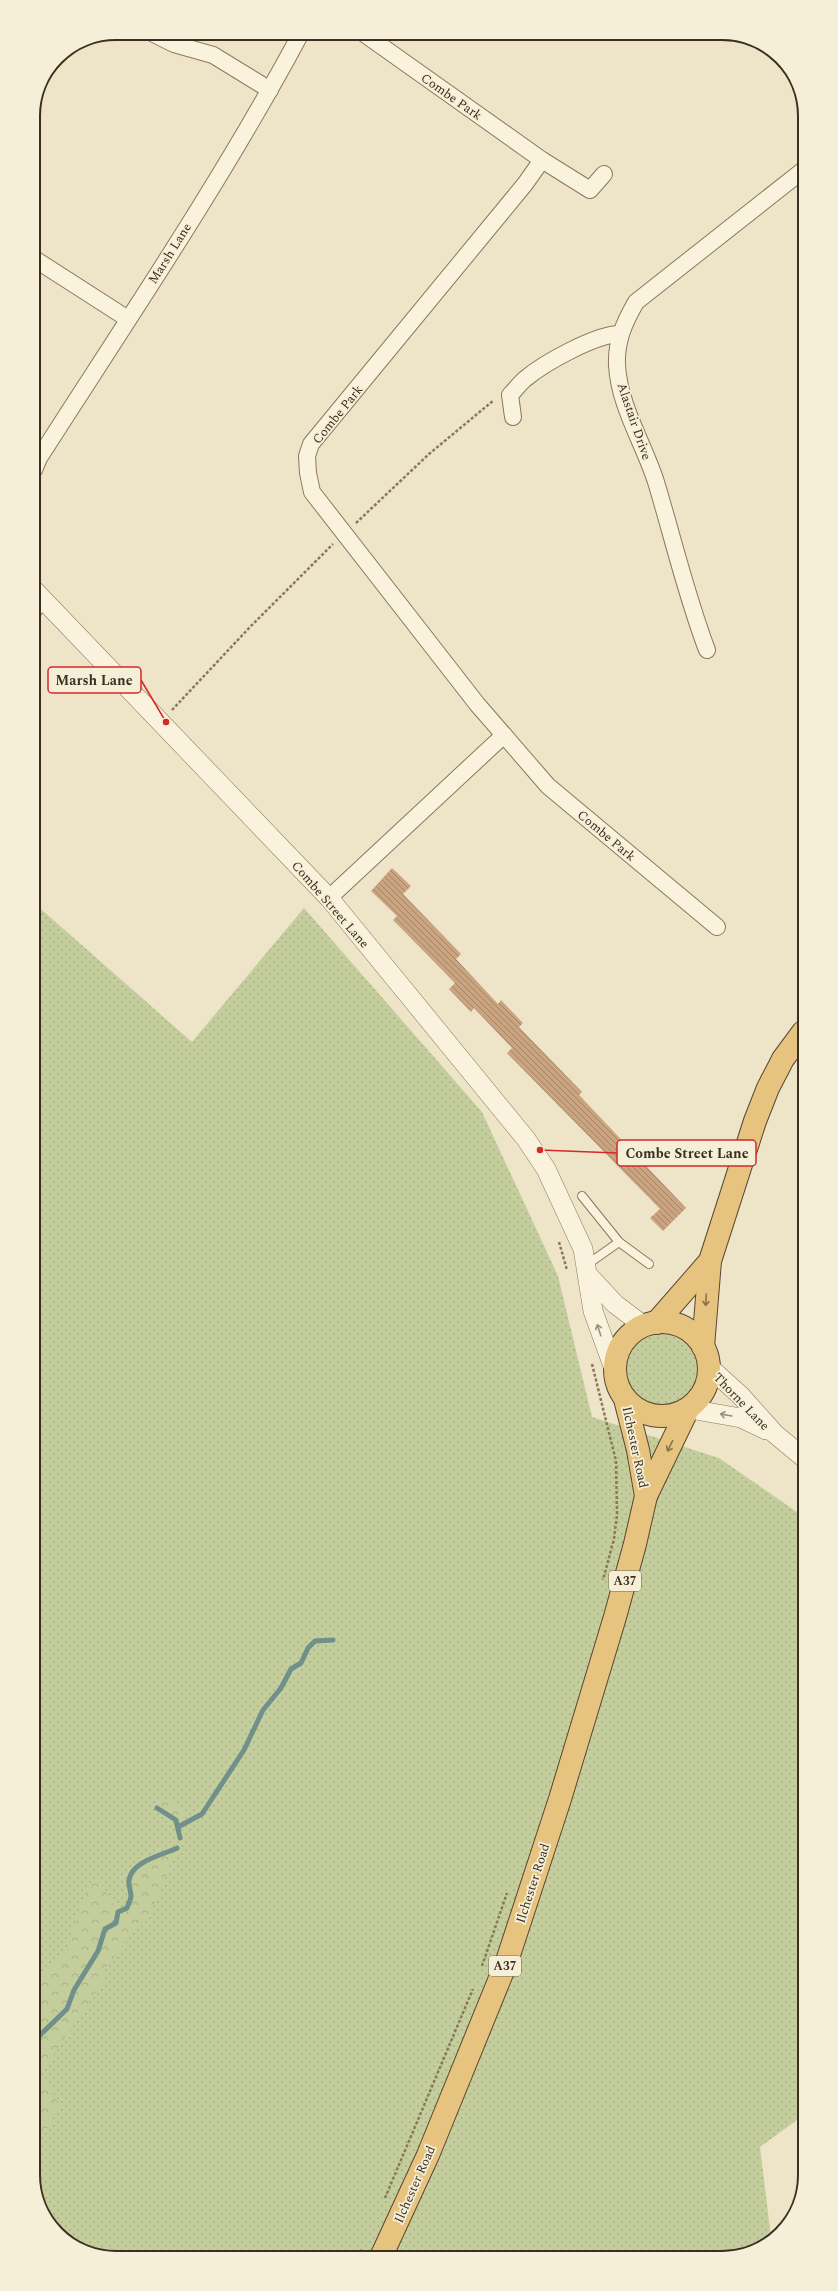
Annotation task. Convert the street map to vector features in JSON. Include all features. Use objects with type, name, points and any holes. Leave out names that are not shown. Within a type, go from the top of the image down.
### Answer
[{"type":"highway","name":"A37","points":[[710,1261],[650,1324],[632,1334],[620,1345],[616,1353],[614,1366],[617,1384],[625,1398],[644,1413],[659,1417],[674,1416],[689,1410],[706,1387],[709,1367],[703,1347],[710,1261],[755,1120],[768,1088],[783,1060],[798,1039]]},
{"type":"highway","name":"A37","points":[[650,1324],[670,1322],[687,1328],[703,1347]]},
{"type":"highway","name":"Ilchester Road","points":[[625,1398],[638,1450],[646,1496]]},
{"type":"highway","name":"Ilchester Road","points":[[384,2251],[428,2155],[506,1961],[560,1799],[615,1617],[636,1544],[646,1496],[689,1410]]},
{"type":"street","points":[[166,40],[174,44],[213,55],[270,90]]},
{"type":"street","name":"Marsh Lane","points":[[40,456],[128,319],[270,90],[297,40]]},
{"type":"street","name":"Combe Park","points":[[373,40],[542,160],[590,190],[604,174]]},
{"type":"street","name":"Combe Park","points":[[542,160],[525,184],[311,444],[307,461],[312,492],[476,704],[548,786],[717,927]]},
{"type":"street","name":"Alastair Drive","points":[[707,650],[695,618],[656,481],[625,401],[617,365],[620,334],[636,302],[798,174]]},
{"type":"street","points":[[40,262],[128,319]]},
{"type":"street","points":[[513,417],[510,395],[525,379],[560,356],[609,334],[620,334]]},
{"type":"street","name":"Combe Street Lane","points":[[40,602],[162,722],[329,898],[420,1012],[526,1139],[546,1169],[562,1200],[583,1249],[593,1311],[614,1366]]},
{"type":"street","points":[[329,898],[504,735]]},
{"type":"street","points":[[586,1271],[615,1304],[650,1324]]},
{"type":"street","name":"Thorne Lane","points":[[709,1367],[741,1396],[775,1434],[798,1453]]},
{"type":"street","name":"Thorne Lane","points":[[689,1410],[741,1418],[775,1434]]},
{"type":"lane","points":[[582,1196],[619,1242],[649,1264]]},
{"type":"lane","points":[[586,1271],[619,1242]]},
{"type":"path","points":[[162,722],[250,626],[344,534],[429,454],[500,395],[510,395]]},
{"type":"path","points":[[558,1239],[569,1276]]},
{"type":"path","points":[[590,1356],[616,1461],[617,1515],[614,1539],[602,1582]]},
{"type":"path","points":[[482,1968],[509,1888]]},
{"type":"path","points":[[384,2200],[475,1983]]},
{"type":"path","points":[[361,2251],[365,2243]]},
{"type":"green space","points":[[40,908],[192,1042],[304,908],[482,1112],[558,1276],[592,1417],[719,1458],[798,1513],[798,2119],[760,2147],[771,2233],[760,2241],[751,2245],[722,2251],[111,2251],[96,2248],[78,2241],[59,2225],[50,2213],[43,2195],[40,2175]]},
{"type":"green space","points":[[661,1332],[682,1338],[692,1348],[698,1369],[692,1390],[682,1400],[661,1406],[640,1400],[630,1390],[624,1369],[630,1348],[640,1338]]},
{"type":"green space","points":[[162,1800],[171,1801],[184,1813],[186,1822],[178,1827],[176,1820],[157,1808]]},
{"type":"green space","points":[[177,1848],[148,1920],[131,1935],[106,1967],[104,1981],[40,2074],[40,1975],[66,1954],[82,1902],[96,1876],[118,1912],[127,1908],[131,1899],[129,1880],[132,1873],[142,1863]]},
{"type":"green space","points":[[40,2076],[50,2087],[60,2106],[48,2128],[40,2131]]},
{"type":"building","points":[[392,868],[411,886],[403,894],[461,954],[456,959],[498,1004],[501,1000],[523,1023],[519,1027],[582,1092],[579,1095],[686,1208],[663,1231],[650,1218],[660,1209],[507,1053],[512,1048],[474,1008],[471,1012],[449,989],[455,983],[393,920],[397,916],[371,891]]},
{"type":"waterway","points":[[178,1827],[202,1814],[244,1750],[263,1710],[281,1688],[291,1669],[301,1663],[308,1648],[315,1641],[333,1640]]},
{"type":"waterway","points":[[157,1808],[176,1820],[180,1838]]},
{"type":"waterway","points":[[40,2035],[67,2009],[74,1990],[98,1951],[105,1929],[116,1923],[118,1912],[127,1908],[131,1898],[129,1882],[131,1873],[142,1863],[177,1848]]},
{"type":"place","name":"Marsh Lane","points":[[166,722]]},
{"type":"place","name":"Combe Street Lane","points":[[540,1150]]}]
